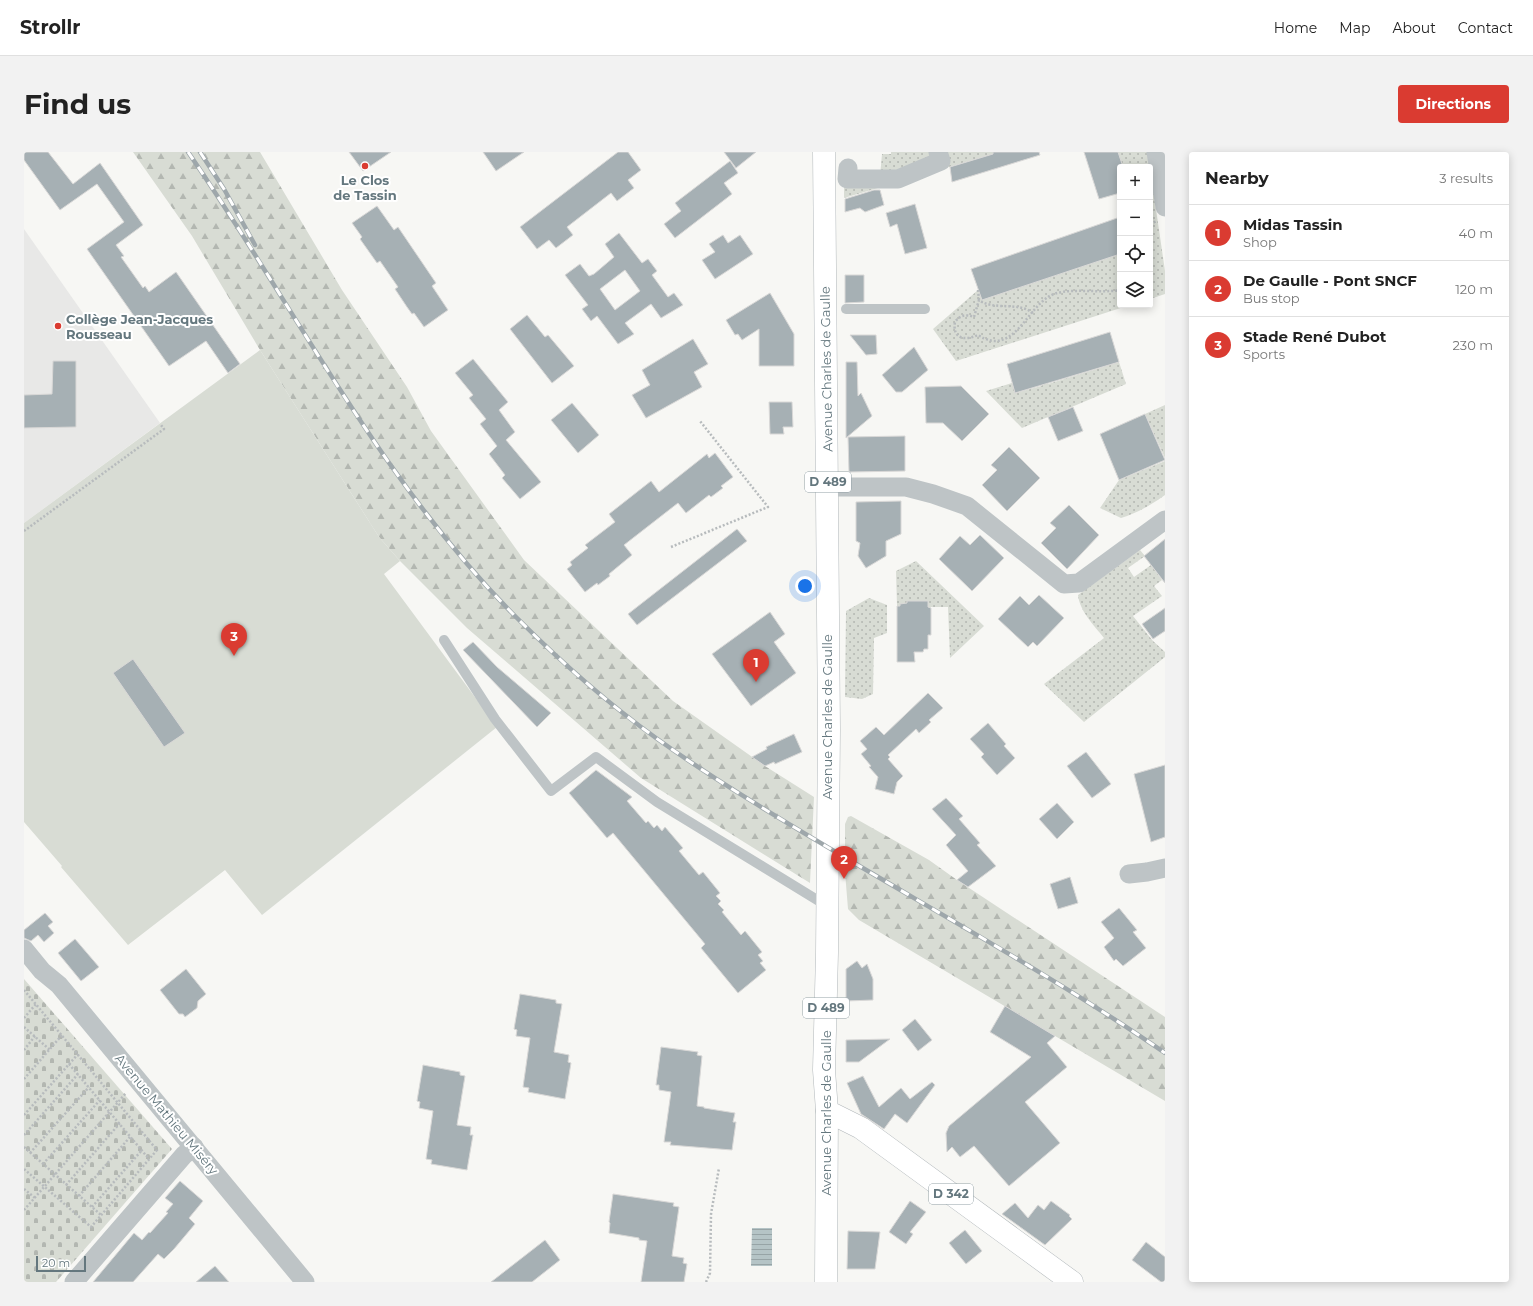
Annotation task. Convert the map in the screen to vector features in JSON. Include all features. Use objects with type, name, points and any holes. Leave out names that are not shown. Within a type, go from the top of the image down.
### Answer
[{"type":"main road","name":"Avenue Charles de Gaulle","points":[[824,152],[824,253],[828,487],[828,906],[824,1070],[827,1111],[826,1282]]},
{"type":"main road","name":"D 342","points":[[827,1111],[860,1128],[1072,1282]]},
{"type":"street","points":[[848,168],[847,179],[898,179],[941,161],[938,152]]},
{"type":"street","points":[[1156,152],[1165,207]]},
{"type":"street","points":[[828,487],[906,487],[933,494],[967,506],[1064,584],[1079,583],[1165,520]]},
{"type":"street","points":[[1129,874],[1165,868]]},
{"type":"street","name":"Avenue Mathieu Miséry","points":[[24,950],[42,971],[59,985],[305,1282]]},
{"type":"street","points":[[74,1282],[184,1155],[194,1147]]},
{"type":"lane","points":[[846,309],[925,309]]},
{"type":"lane","points":[[444,640],[494,719],[551,791],[596,757],[657,802],[828,906]]},
{"type":"path","points":[[978,290],[978,300],[974,317],[963,315],[955,322],[954,326],[957,333],[964,339],[978,335],[988,340],[1003,340],[1008,338],[1043,301],[1056,293],[1064,291],[1106,292],[1117,290]]},
{"type":"path","points":[[978,300],[991,305],[1026,308],[1033,313]]},
{"type":"path","points":[[671,547],[768,507],[700,421]]},
{"type":"path","points":[[24,531],[164,429],[161,424]]},
{"type":"path","points":[[24,990],[157,1150],[91,1226],[24,1169]]},
{"type":"path","points":[[24,1018],[36,1004]]},
{"type":"path","points":[[24,1026],[50,1050]]},
{"type":"path","points":[[24,1080],[62,1035]]},
{"type":"path","points":[[24,1050],[35,1036]]},
{"type":"path","points":[[24,1115],[78,1054]]},
{"type":"path","points":[[69,1064],[149,1159]]},
{"type":"path","points":[[24,1135],[78,1074]]},
{"type":"path","points":[[24,1210],[118,1102],[140,1081]]},
{"type":"path","points":[[30,1153],[89,1087]]},
{"type":"path","points":[[43,1164],[100,1100]]},
{"type":"path","points":[[66,1185],[120,1123]]},
{"type":"path","points":[[79,1196],[130,1136]]},
{"type":"path","points":[[24,1148],[101,1215]]},
{"type":"path","points":[[92,1207],[142,1150]]},
{"type":"path","points":[[706,1282],[710,1273],[711,1214],[719,1168]]},
{"type":"path","points":[[24,1189],[35,1198]]},
{"type":"shaded area","name":"Collège Jean-Jacques Rousseau","points":[[24,229],[160,423],[24,523]]},
{"type":"shaded area","points":[[752,1228],[772,1228],[772,1266],[751,1266]]},
{"type":"green space","points":[[133,152],[260,152],[342,290],[407,387],[431,431],[524,560],[673,701],[765,766],[814,797],[810,883],[641,778],[467,628],[400,561],[379,537],[260,350],[192,236]]},
{"type":"green space","points":[[891,152],[993,152],[993,154],[844,198],[844,180],[880,176],[882,154],[891,154]]},
{"type":"green space","points":[[1118,152],[1147,152],[1149,164],[1122,164]]},
{"type":"green space","points":[[1153,189],[1165,271],[1165,294],[1153,298]]},
{"type":"green space","points":[[1117,253],[1117,308],[1121,308],[956,361],[933,329],[978,290],[982,300]]},
{"type":"green space","points":[[260,350],[379,537],[400,561],[384,574],[497,727],[262,915],[225,870],[128,945],[24,822],[24,523]]},
{"type":"green space","points":[[1119,362],[1126,384],[1022,428],[986,391],[1012,383],[1015,393],[1041,386],[1047,382],[1048,384]]},
{"type":"green space","points":[[1165,405],[1165,458],[1145,414]]},
{"type":"green space","points":[[1165,461],[1165,495],[1133,514],[1121,518],[1100,508],[1119,480]]},
{"type":"green space","points":[[1140,550],[1145,556],[1128,568],[1134,577],[1151,565],[1162,580],[1154,586],[1162,596],[1133,616],[1153,641],[1165,652],[1165,657],[1084,722],[1044,684],[1104,638],[1084,613],[1078,595]]},
{"type":"green space","points":[[916,561],[984,626],[950,658],[948,607],[928,607],[928,601],[908,601],[907,603],[897,606],[896,571]]},
{"type":"green space","points":[[869,598],[887,605],[887,633],[874,638],[873,694],[862,699],[845,697],[846,611]]},
{"type":"green space","points":[[851,816],[929,860],[1165,1017],[1165,1101],[859,920],[848,909],[845,872],[845,824],[848,817]]},
{"type":"green space","points":[[24,979],[172,1149],[56,1282],[24,1282]]},
{"type":"building","points":[[24,152],[48,152],[73,184],[100,163],[143,225],[116,245],[124,256],[121,257],[143,288],[145,286],[149,292],[176,272],[240,364],[228,373],[206,341],[169,366],[87,249],[124,222],[97,184],[60,210],[24,160]]},
{"type":"building","name":"Le Clos de Tassin","points":[[349,152],[391,152],[363,171]]},
{"type":"building","points":[[483,152],[524,152],[496,171]]},
{"type":"building","points":[[618,152],[628,152],[641,170],[628,180],[634,188],[617,201],[611,193],[567,227],[573,235],[556,248],[549,240],[537,249],[520,227]]},
{"type":"building","points":[[724,152],[756,152],[736,168]]},
{"type":"building","points":[[993,152],[1039,152],[1040,155],[952,182],[950,167],[993,154]]},
{"type":"building","points":[[1084,152],[1118,152],[1122,164],[1117,164],[1117,194],[1099,199]]},
{"type":"building","points":[[730,161],[738,173],[724,183],[732,194],[675,238],[664,224],[681,211],[675,203]]},
{"type":"building","points":[[874,190],[880,190],[884,205],[865,212],[860,208],[845,212],[845,199]]},
{"type":"building","points":[[915,204],[927,248],[905,254],[897,224],[890,227],[886,213]]},
{"type":"building","points":[[377,206],[394,230],[398,227],[436,283],[432,286],[448,310],[424,327],[414,313],[412,314],[407,307],[395,289],[398,287],[380,261],[377,263],[360,239],[362,237],[352,223]]},
{"type":"building","points":[[1117,218],[1117,255],[982,300],[971,269]]},
{"type":"building","points":[[619,233],[642,263],[648,259],[657,271],[652,275],[668,297],[674,293],[683,305],[661,318],[651,304],[625,323],[634,334],[618,344],[597,316],[591,321],[582,309],[588,305],[565,275],[580,264],[589,276],[594,274],[614,257],[605,244]],"holes":[[[625,270],[640,291],[615,310],[600,289]]]},
{"type":"building","points":[[723,235],[728,243],[740,235],[753,254],[715,279],[702,260],[715,252],[709,244]]},
{"type":"building","points":[[845,275],[864,275],[864,302],[845,303]]},
{"type":"building","points":[[770,293],[794,334],[794,366],[759,366],[759,329],[742,340],[738,334],[735,335],[726,320]]},
{"type":"building","points":[[527,315],[545,337],[548,335],[574,366],[552,383],[510,329]]},
{"type":"building","points":[[1110,332],[1119,362],[1015,393],[1007,364]]},
{"type":"building","points":[[850,335],[876,335],[877,354],[866,355]]},
{"type":"building","points":[[693,339],[708,364],[694,372],[702,387],[646,418],[632,395],[650,385],[642,370]]},
{"type":"building","points":[[914,347],[928,370],[902,392],[896,392],[882,375]]},
{"type":"building","points":[[473,359],[508,402],[499,410],[515,432],[506,440],[541,482],[520,499],[502,478],[505,475],[489,454],[497,446],[480,424],[486,419],[469,398],[473,395],[455,373]]},
{"type":"building","points":[[53,361],[76,361],[76,427],[24,428],[24,395],[52,394]]},
{"type":"building","points":[[846,362],[857,362],[858,396],[861,393],[872,416],[846,438]]},
{"type":"building","points":[[961,386],[989,414],[962,441],[943,423],[926,423],[925,387]]},
{"type":"building","points":[[769,402],[792,402],[793,427],[783,427],[784,434],[770,434]]},
{"type":"building","points":[[572,403],[599,435],[578,453],[551,420]]},
{"type":"building","points":[[1073,407],[1083,431],[1058,441],[1048,417]]},
{"type":"building","points":[[1145,414],[1165,460],[1119,480],[1100,434]]},
{"type":"building","points":[[905,436],[905,471],[849,472],[848,437]]},
{"type":"building","points":[[1009,447],[1040,478],[1007,511],[982,485],[997,470],[991,465]]},
{"type":"building","points":[[715,453],[733,477],[721,486],[723,488],[711,497],[709,495],[686,513],[678,503],[624,545],[632,555],[609,574],[610,576],[585,592],[567,569],[572,565],[570,562],[588,548],[585,545],[615,522],[609,514],[651,481],[659,492],[707,454],[709,458]]},
{"type":"building","points":[[901,501],[901,534],[886,541],[886,556],[866,568],[858,556],[860,543],[856,541],[856,502]]},
{"type":"building","points":[[1069,505],[1099,535],[1067,569],[1041,543],[1056,528],[1050,523]]},
{"type":"building","points":[[737,529],[747,541],[637,625],[628,614]]},
{"type":"building","points":[[980,535],[1004,558],[972,591],[939,559],[960,536],[970,545]]},
{"type":"building","points":[[1165,539],[1165,583],[1144,556]]},
{"type":"building","points":[[1039,595],[1064,618],[1037,646],[1033,642],[1028,647],[998,619],[1020,596],[1029,605]]},
{"type":"building","points":[[907,601],[928,601],[928,607],[931,608],[931,635],[928,635],[928,649],[924,649],[923,652],[914,652],[915,662],[897,662],[897,606],[907,603]]},
{"type":"building","points":[[1165,608],[1165,631],[1153,639],[1142,624]]},
{"type":"building","points":[[770,612],[785,634],[774,642],[796,673],[751,706],[712,654]]},
{"type":"building","points":[[473,642],[497,667],[551,713],[537,727],[463,650]]},
{"type":"building","points":[[133,659],[185,733],[164,747],[113,673]]},
{"type":"building","points":[[928,693],[943,708],[929,720],[931,722],[919,733],[916,729],[888,755],[890,757],[888,759],[903,776],[897,782],[894,794],[875,789],[878,777],[869,767],[871,766],[861,754],[867,749],[860,741],[876,727],[884,735]]},
{"type":"building","points":[[988,723],[1006,744],[1004,746],[1015,758],[997,775],[981,757],[984,754],[970,739]]},
{"type":"building","points":[[794,734],[802,752],[775,764],[774,762],[765,766],[752,757],[767,749],[766,747]]},
{"type":"building","points":[[1086,752],[1111,784],[1092,798],[1067,766]]},
{"type":"building","points":[[1165,765],[1165,837],[1151,842],[1134,774]]},
{"type":"building","points":[[596,770],[632,797],[627,801],[646,823],[648,821],[654,828],[657,825],[662,831],[665,827],[683,848],[679,851],[699,875],[703,872],[720,893],[716,896],[721,901],[718,904],[724,910],[722,912],[741,935],[745,931],[762,952],[758,955],[763,961],[760,963],[766,970],[738,993],[701,948],[705,944],[613,833],[607,838],[569,793]]},
{"type":"building","points":[[946,798],[963,816],[959,819],[980,843],[977,845],[996,866],[968,887],[957,880],[968,871],[946,845],[956,835],[932,809]]},
{"type":"building","points":[[1057,803],[1074,822],[1057,839],[1039,819]]},
{"type":"building","points":[[1070,877],[1078,903],[1058,909],[1050,884]]},
{"type":"building","points":[[1119,908],[1137,930],[1133,932],[1146,948],[1123,966],[1116,959],[1114,961],[1104,947],[1114,938],[1101,922]]},
{"type":"building","points":[[45,913],[53,922],[48,926],[54,933],[44,942],[38,935],[31,941],[24,938],[24,930]]},
{"type":"building","points":[[75,939],[99,967],[81,981],[58,953]]},
{"type":"building","points":[[857,961],[862,968],[867,964],[873,979],[873,1000],[846,1001],[846,969]]},
{"type":"building","points":[[186,969],[206,994],[198,1001],[197,1008],[185,1017],[183,1014],[179,1014],[160,990]]},
{"type":"building","points":[[520,994],[556,1000],[556,1003],[562,1004],[554,1052],[569,1055],[568,1062],[571,1063],[565,1099],[528,1092],[529,1088],[523,1087],[530,1038],[516,1036],[517,1030],[514,1029]]},
{"type":"building","points":[[1005,1006],[1055,1036],[1047,1043],[1067,1067],[1025,1102],[1060,1143],[1009,1186],[974,1146],[960,1157],[952,1147],[947,1152],[946,1133],[949,1126],[1031,1057],[990,1032]]},
{"type":"building","points":[[915,1019],[932,1040],[918,1051],[902,1030]]},
{"type":"building","points":[[890,1039],[859,1062],[846,1062],[846,1040]]},
{"type":"building","points":[[661,1047],[698,1052],[697,1055],[702,1056],[697,1106],[735,1113],[733,1122],[736,1122],[732,1150],[670,1145],[671,1142],[664,1142],[671,1092],[659,1090],[659,1085],[656,1085]]},
{"type":"building","points":[[423,1065],[460,1072],[460,1075],[465,1076],[457,1125],[471,1127],[470,1135],[473,1135],[467,1170],[431,1164],[432,1160],[426,1159],[433,1111],[419,1108],[420,1102],[417,1101]]},
{"type":"building","points":[[863,1076],[879,1107],[901,1088],[910,1099],[932,1082],[935,1085],[907,1123],[895,1114],[884,1129],[861,1114],[847,1083]]},
{"type":"building","points":[[180,1181],[203,1201],[189,1218],[195,1224],[174,1249],[164,1259],[158,1254],[133,1282],[93,1282],[134,1233],[142,1240],[168,1213],[166,1212],[173,1204],[165,1198]]},
{"type":"building","points":[[613,1194],[674,1203],[673,1206],[679,1207],[672,1256],[684,1258],[683,1263],[687,1264],[684,1282],[641,1282],[647,1241],[639,1240],[639,1238],[609,1233]]},
{"type":"building","points":[[910,1201],[926,1212],[910,1232],[913,1234],[906,1244],[889,1232]]},
{"type":"building","points":[[1051,1201],[1070,1215],[1069,1216],[1072,1219],[1045,1245],[1002,1214],[1015,1203],[1028,1218],[1038,1205],[1044,1210]]},
{"type":"building","points":[[965,1230],[982,1251],[966,1264],[949,1243]]},
{"type":"building","points":[[848,1231],[880,1232],[875,1269],[847,1269]]},
{"type":"building","points":[[545,1240],[560,1260],[532,1282],[491,1282]]},
{"type":"building","points":[[1146,1242],[1165,1257],[1165,1282],[1161,1282],[1132,1260]]},
{"type":"building","points":[[215,1266],[229,1282],[196,1282]]},
{"type":"railway","points":[[188,152],[228,212],[342,393],[423,510],[468,565],[517,618],[550,650],[619,710],[699,768],[834,851],[1043,974],[1165,1053]]},
{"type":"railway","points":[[200,152],[224,189],[255,245]]},
{"type":"place","name":"Le Clos de Tassin","points":[[365,166]]},
{"type":"place","name":"Collège Jean-Jacques Rousseau","points":[[58,326]]},
{"type":"place","name":"Stade René Dubot","points":[[234,656]]},
{"type":"place","name":"Midas Tassin","points":[[756,682]]},
{"type":"place","name":"De Gaulle - Pont SNCF","points":[[844,879]]}]
